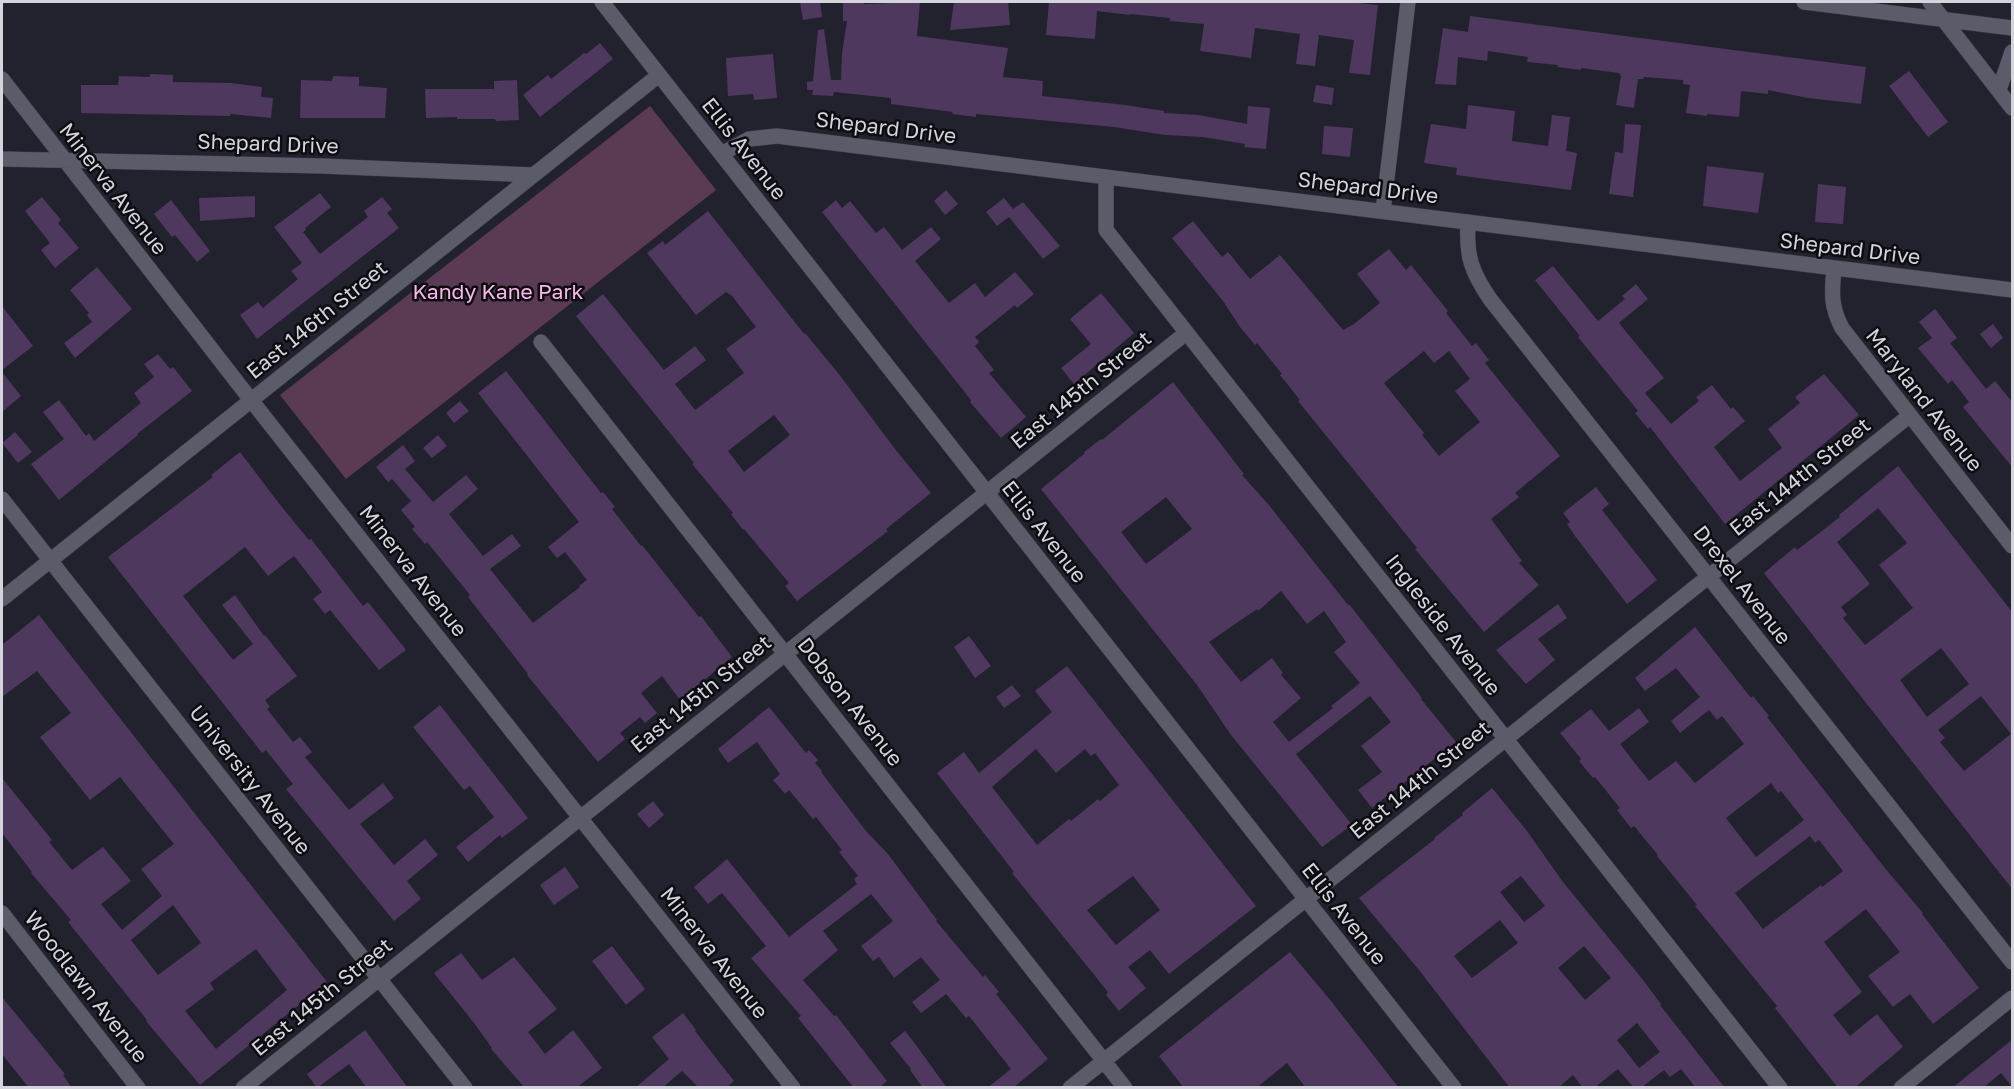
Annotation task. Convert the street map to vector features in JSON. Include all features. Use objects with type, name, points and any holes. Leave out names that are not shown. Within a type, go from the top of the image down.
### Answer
[{"type":"street","name":"Ellis Avenue","points":[[602,2],[1454,1088]]},
{"type":"street","points":[[1383,211],[1408,2]]},
{"type":"street","points":[[1804,2],[2013,28]]},
{"type":"street","points":[[1930,2],[2013,108]]},
{"type":"street","points":[[1999,90],[2013,52]]},
{"type":"street","name":"East 146th Street","points":[[2,599],[659,75]]},
{"type":"street","name":"Minerva Avenue","points":[[2,79],[251,400],[793,1088]]},
{"type":"street","name":"Shepard Drive","points":[[721,154],[749,139],[777,136],[2013,290]]},
{"type":"street","name":"Shepard Drive","points":[[2,159],[534,175]]},
{"type":"street","name":"Ingleside Avenue","points":[[1106,177],[1106,230],[1780,1088]]},
{"type":"street","name":"Drexel Avenue","points":[[1468,222],[1469,256],[1476,279],[1708,577],[2013,962]]},
{"type":"street","name":"Maryland Avenue","points":[[1834,268],[1831,298],[1834,313],[1842,328],[2013,546]]},
{"type":"street","name":"East 145th Street","points":[[243,1088],[1186,333]]},
{"type":"street","name":"Dobson Avenue","points":[[541,342],[1125,1088]]},
{"type":"street","name":"East 144th Street","points":[[1070,1088],[1910,416]]},
{"type":"street","name":"University Avenue","points":[[2,499],[465,1088]]},
{"type":"street","name":"Woodlawn Avenue","points":[[2,913],[138,1088]]},
{"type":"street","points":[[1901,1088],[2013,998]]},
{"type":"green space","name":"Kandy Kane Park","points":[[650,106],[716,190],[346,479],[280,395]]},
{"type":"building","points":[[800,2],[820,2],[822,17],[803,20]]},
{"type":"building","points":[[843,2],[864,2],[864,4],[920,2],[917,36],[1008,48],[1003,77],[1043,81],[1042,96],[1125,105],[1164,111],[1164,113],[1199,115],[1247,124],[1248,106],[1270,108],[1266,149],[1244,147],[1245,144],[1203,137],[1165,135],[1114,127],[976,114],[976,117],[952,114],[953,112],[891,104],[891,98],[834,92],[833,96],[812,95],[813,90],[807,90],[807,82],[813,81],[818,30],[824,29],[831,80],[841,80],[847,21],[843,21]]},
{"type":"building","points":[[954,2],[1008,2],[1010,25],[950,30]]},
{"type":"building","points":[[1049,2],[1348,2],[1378,5],[1370,75],[1349,73],[1354,40],[1319,35],[1315,66],[1296,64],[1300,34],[1255,28],[1251,58],[1200,51],[1204,24],[1170,21],[1170,18],[1097,11],[1095,39],[1046,35]]},
{"type":"building","points":[[1470,16],[1866,67],[1861,104],[1808,98],[1768,90],[1768,94],[1741,91],[1739,117],[1707,114],[1707,116],[1686,113],[1690,85],[1683,84],[1683,80],[1644,77],[1638,79],[1634,108],[1616,105],[1621,76],[1619,73],[1527,62],[1528,57],[1488,51],[1487,61],[1458,57],[1456,85],[1435,84],[1443,28],[1468,32]]},
{"type":"building","points":[[600,43],[613,59],[540,117],[523,95],[548,75],[551,79]]},
{"type":"building","points":[[773,54],[777,98],[754,100],[753,94],[728,96],[726,58]]},
{"type":"building","points":[[1909,71],[1948,122],[1928,137],[1889,86]]},
{"type":"building","points":[[150,74],[173,75],[173,82],[231,83],[262,87],[261,97],[273,98],[271,118],[230,114],[230,116],[81,113],[81,85],[118,85],[119,76],[150,77]]},
{"type":"building","points":[[333,76],[359,77],[359,86],[387,88],[385,118],[300,118],[301,80],[332,81]]},
{"type":"building","points":[[517,80],[519,120],[426,118],[425,89],[494,89],[494,81]]},
{"type":"building","points":[[1316,85],[1334,88],[1332,105],[1313,102]]},
{"type":"building","points":[[1468,105],[1515,111],[1512,141],[1548,146],[1552,115],[1570,117],[1566,151],[1577,153],[1571,190],[1456,175],[1457,168],[1424,163],[1431,124],[1466,129]]},
{"type":"building","points":[[1625,124],[1641,125],[1633,197],[1609,194],[1615,152],[1623,153]]},
{"type":"building","points":[[1324,126],[1353,128],[1350,157],[1322,154]]},
{"type":"building","points":[[1707,166],[1764,173],[1758,213],[1703,206]]},
{"type":"building","points":[[1818,184],[1846,187],[1843,224],[1815,222]]},
{"type":"building","points":[[946,190],[958,204],[945,215],[934,201]]},
{"type":"building","points":[[320,193],[331,207],[303,232],[320,254],[368,217],[364,211],[382,197],[392,209],[387,213],[399,228],[257,339],[240,315],[258,302],[263,308],[298,279],[291,271],[302,263],[274,227]]},
{"type":"building","points":[[255,196],[255,217],[200,221],[199,198]]},
{"type":"building","points":[[42,197],[61,220],[58,223],[79,248],[55,268],[41,250],[50,243],[25,211]]},
{"type":"building","points":[[1004,198],[1013,209],[1023,202],[1060,246],[1043,259],[1009,217],[997,226],[986,212]]},
{"type":"building","points":[[171,200],[210,251],[197,262],[175,235],[172,237],[154,214]]},
{"type":"building","points":[[836,200],[842,208],[850,201],[876,233],[884,227],[902,250],[931,227],[941,239],[915,261],[949,303],[975,283],[985,297],[1015,272],[1034,294],[1017,308],[1015,305],[975,337],[979,342],[975,346],[994,370],[989,373],[1026,417],[1001,438],[970,402],[971,400],[822,212]]},
{"type":"building","points":[[708,211],[931,493],[886,529],[888,531],[797,601],[785,586],[789,583],[743,530],[731,514],[733,513],[692,464],[694,463],[576,316],[603,294],[664,370],[695,346],[706,360],[675,384],[695,410],[744,373],[726,349],[756,327],[732,296],[726,292],[696,315],[647,253],[663,241],[665,245]],"holes":[[[774,415],[790,435],[744,472],[728,451]]]},
{"type":"building","points":[[1193,221],[1222,257],[1228,252],[1250,279],[1280,255],[1343,330],[1380,303],[1357,274],[1389,249],[1406,270],[1411,265],[1448,311],[1446,313],[1472,346],[1476,343],[1489,360],[1485,363],[1560,456],[1515,493],[1519,497],[1491,519],[1522,561],[1519,563],[1539,585],[1484,632],[1415,549],[1417,548],[1298,401],[1300,400],[1280,375],[1282,374],[1257,343],[1255,345],[1240,327],[1223,301],[1172,238]],"holes":[[[1424,351],[1434,363],[1449,351],[1470,379],[1455,391],[1480,422],[1439,456],[1422,435],[1424,433],[1384,383]]]},
{"type":"building","points":[[1553,266],[1598,321],[1625,299],[1622,296],[1636,284],[1648,299],[1619,323],[1664,378],[1645,393],[1671,424],[1699,401],[1696,397],[1712,385],[1731,409],[1733,407],[1745,421],[1714,447],[1740,481],[1782,448],[1768,429],[1800,403],[1795,397],[1824,374],[1859,415],[1725,524],[1650,427],[1648,429],[1635,413],[1638,411],[1535,280]]},
{"type":"building","points":[[97,267],[132,309],[75,358],[64,343],[92,322],[87,315],[89,313],[70,290]]},
{"type":"building","points":[[1101,293],[1134,333],[1074,384],[1061,368],[1091,344],[1070,319]]},
{"type":"building","points":[[2,306],[33,346],[2,370]]},
{"type":"building","points":[[1935,309],[1957,338],[1950,343],[1986,389],[1995,381],[2013,403],[2013,468],[1963,407],[1969,402],[1952,380],[1948,384],[1918,348],[1932,338],[1919,322]]},
{"type":"building","points":[[1993,324],[2003,338],[1991,348],[1980,334]]},
{"type":"building","points":[[158,354],[170,369],[173,367],[192,391],[59,500],[31,464],[64,439],[43,412],[59,400],[86,436],[89,433],[94,441],[141,403],[134,393],[154,377],[144,364]]},
{"type":"building","points":[[506,371],[601,493],[603,492],[615,507],[612,509],[641,546],[699,617],[701,616],[732,657],[680,700],[662,676],[641,693],[657,713],[645,723],[640,717],[620,733],[625,739],[598,762],[527,675],[468,597],[470,595],[427,542],[425,544],[412,529],[415,527],[401,510],[411,501],[392,479],[388,482],[376,467],[403,445],[415,461],[405,469],[433,502],[466,475],[478,489],[449,514],[483,556],[512,534],[521,546],[490,569],[533,623],[587,580],[565,552],[557,558],[548,547],[579,522],[478,393]]},
{"type":"building","points":[[2,372],[21,396],[2,412]]},
{"type":"building","points":[[1173,382],[1244,474],[1242,475],[1349,604],[1456,742],[1372,808],[1358,790],[1382,772],[1361,746],[1391,722],[1370,696],[1296,754],[1352,825],[1322,847],[1231,735],[1197,685],[1041,489],[1084,452]],"holes":[[[1166,497],[1192,529],[1146,564],[1121,532]],[[1281,591],[1307,624],[1324,611],[1346,642],[1334,652],[1360,683],[1331,706],[1333,708],[1289,742],[1273,722],[1301,698],[1281,675],[1283,673],[1272,658],[1241,682],[1209,642],[1257,609],[1258,611]]]},
{"type":"building","points":[[460,401],[469,411],[454,423],[446,413]]},
{"type":"building","points":[[15,432],[32,452],[18,463],[2,443]]},
{"type":"building","points":[[438,435],[447,446],[432,458],[423,448]]},
{"type":"building","points":[[240,452],[363,606],[368,602],[406,650],[379,670],[330,610],[325,614],[313,599],[322,592],[294,556],[268,576],[245,547],[183,596],[233,660],[253,644],[222,605],[235,595],[264,636],[297,676],[265,700],[270,707],[267,709],[293,742],[300,737],[312,752],[305,757],[349,810],[383,783],[394,798],[360,824],[394,865],[425,839],[438,855],[407,881],[421,899],[394,921],[286,789],[293,784],[266,750],[262,753],[108,557],[213,477],[211,475]]},
{"type":"building","points":[[1898,466],[2013,613],[2013,890],[1764,573],[1795,547],[1797,550],[1840,517],[1839,515]],"holes":[[[1878,508],[1907,543],[1879,565],[1913,608],[1865,645],[1843,618],[1847,615],[1841,607],[1870,584],[1837,542]],[[1941,648],[1969,684],[1927,717],[1900,680]],[[1981,696],[2011,734],[1964,771],[1940,742],[1945,738],[1938,730]]]},
{"type":"building","points":[[1596,487],[1609,504],[1602,510],[1657,580],[1627,604],[1575,536],[1567,524],[1570,522],[1563,513]]},
{"type":"building","points":[[1558,604],[1567,618],[1538,639],[1555,660],[1526,684],[1496,650]]},
{"type":"building","points":[[39,615],[327,982],[200,1085],[68,922],[71,920],[31,873],[2,833],[2,778],[52,840],[49,842],[72,870],[103,847],[131,881],[101,904],[122,930],[162,896],[141,869],[174,844],[120,777],[90,800],[40,737],[71,713],[37,671],[2,697],[2,645]],"holes":[[[173,905],[201,943],[158,975],[131,940]],[[256,949],[287,990],[216,1049],[185,1011],[214,989],[210,983]]]},
{"type":"building","points":[[1695,627],[1751,698],[1753,696],[1769,716],[1767,717],[1884,867],[1923,913],[1979,988],[1933,1024],[1910,994],[1893,1007],[1868,976],[1900,952],[1866,909],[1824,942],[1862,992],[1833,1015],[1850,1036],[1877,1014],[1903,1047],[1854,1088],[1838,1088],[1775,1008],[1777,1006],[1695,906],[1697,905],[1658,855],[1634,826],[1631,828],[1617,810],[1620,808],[1579,761],[1581,759],[1560,733],[1591,709],[1609,731],[1639,708],[1649,722],[1620,744],[1649,781],[1676,761],[1695,783],[1744,744],[1722,716],[1717,720],[1709,710],[1680,733],[1671,721],[1700,697],[1676,668],[1645,691],[1635,678]],"holes":[[[1771,783],[1778,793],[1781,791],[1804,820],[1756,857],[1726,818]],[[1810,836],[1815,843],[1819,840],[1843,871],[1763,929],[1735,893]]]},
{"type":"building","points":[[969,636],[991,666],[975,678],[954,647]]},
{"type":"building","points":[[1067,666],[1256,906],[1169,974],[1150,950],[1128,967],[1146,988],[1119,1011],[1106,995],[1108,992],[1012,873],[1014,872],[937,773],[964,752],[979,773],[1052,712],[1035,691]],"holes":[[[1036,749],[1056,773],[1085,749],[1091,756],[1095,753],[1119,785],[1071,821],[1069,819],[1037,845],[992,787]],[[1133,876],[1160,910],[1116,945],[1087,910]]]},
{"type":"building","points":[[1012,685],[1021,696],[1004,708],[996,697]]},
{"type":"building","points":[[440,705],[528,818],[502,838],[500,835],[468,862],[456,847],[494,817],[470,786],[464,790],[413,727]]},
{"type":"building","points":[[769,707],[806,753],[809,750],[818,760],[815,763],[821,772],[866,831],[888,854],[936,921],[983,977],[985,975],[999,992],[996,994],[1048,1059],[1013,1088],[987,1088],[1011,1069],[969,1016],[966,1018],[946,994],[921,1013],[912,1002],[940,980],[921,957],[894,978],[879,957],[873,961],[861,946],[893,921],[871,894],[823,931],[838,950],[803,980],[834,1016],[836,1015],[887,1081],[879,1088],[854,1088],[798,1018],[801,1016],[751,958],[766,946],[722,893],[708,904],[694,887],[727,859],[789,937],[857,884],[854,879],[858,876],[839,852],[842,850],[816,817],[813,819],[789,790],[785,794],[773,780],[780,774],[757,742],[728,763],[718,749]]},
{"type":"building","points":[[1492,788],[1725,1088],[1696,1088],[1681,1069],[1670,1077],[1664,1070],[1641,1088],[1634,1088],[1618,1069],[1594,1088],[1583,1088],[1573,1075],[1558,1088],[1510,1088],[1419,970],[1359,898],[1435,839],[1463,815],[1462,813]],"holes":[[[1521,876],[1545,906],[1524,922],[1500,892]],[[1500,920],[1518,943],[1472,978],[1454,956]],[[1584,946],[1611,978],[1585,1000],[1558,968]],[[1637,1023],[1660,1052],[1639,1068],[1617,1040]]]},
{"type":"building","points":[[653,801],[664,815],[649,828],[637,814]]},
{"type":"building","points":[[565,867],[579,887],[554,905],[540,885]]},
{"type":"building","points":[[612,946],[645,989],[626,1005],[592,961]]},
{"type":"building","points":[[1290,952],[1399,1088],[1306,1088],[1287,1063],[1256,1088],[1184,1088],[1159,1056]]},
{"type":"building","points":[[461,953],[482,980],[514,957],[557,1009],[528,1032],[545,1054],[573,1030],[602,1068],[576,1088],[525,1088],[491,1049],[474,1023],[434,973]]},
{"type":"building","points":[[2,997],[65,1074],[63,1075],[72,1088],[29,1088],[2,1054]]},
{"type":"building","points":[[683,1013],[734,1081],[726,1088],[699,1088],[682,1071],[662,1088],[635,1088],[669,1059],[652,1037]]},
{"type":"building","points":[[365,1030],[408,1088],[367,1088],[349,1064],[317,1088],[307,1074]]},
{"type":"building","points":[[905,1031],[947,1088],[923,1088],[890,1043]]},
{"type":"building","points":[[2013,1039],[2013,1088],[2001,1073],[1983,1088],[1952,1088]]}]
